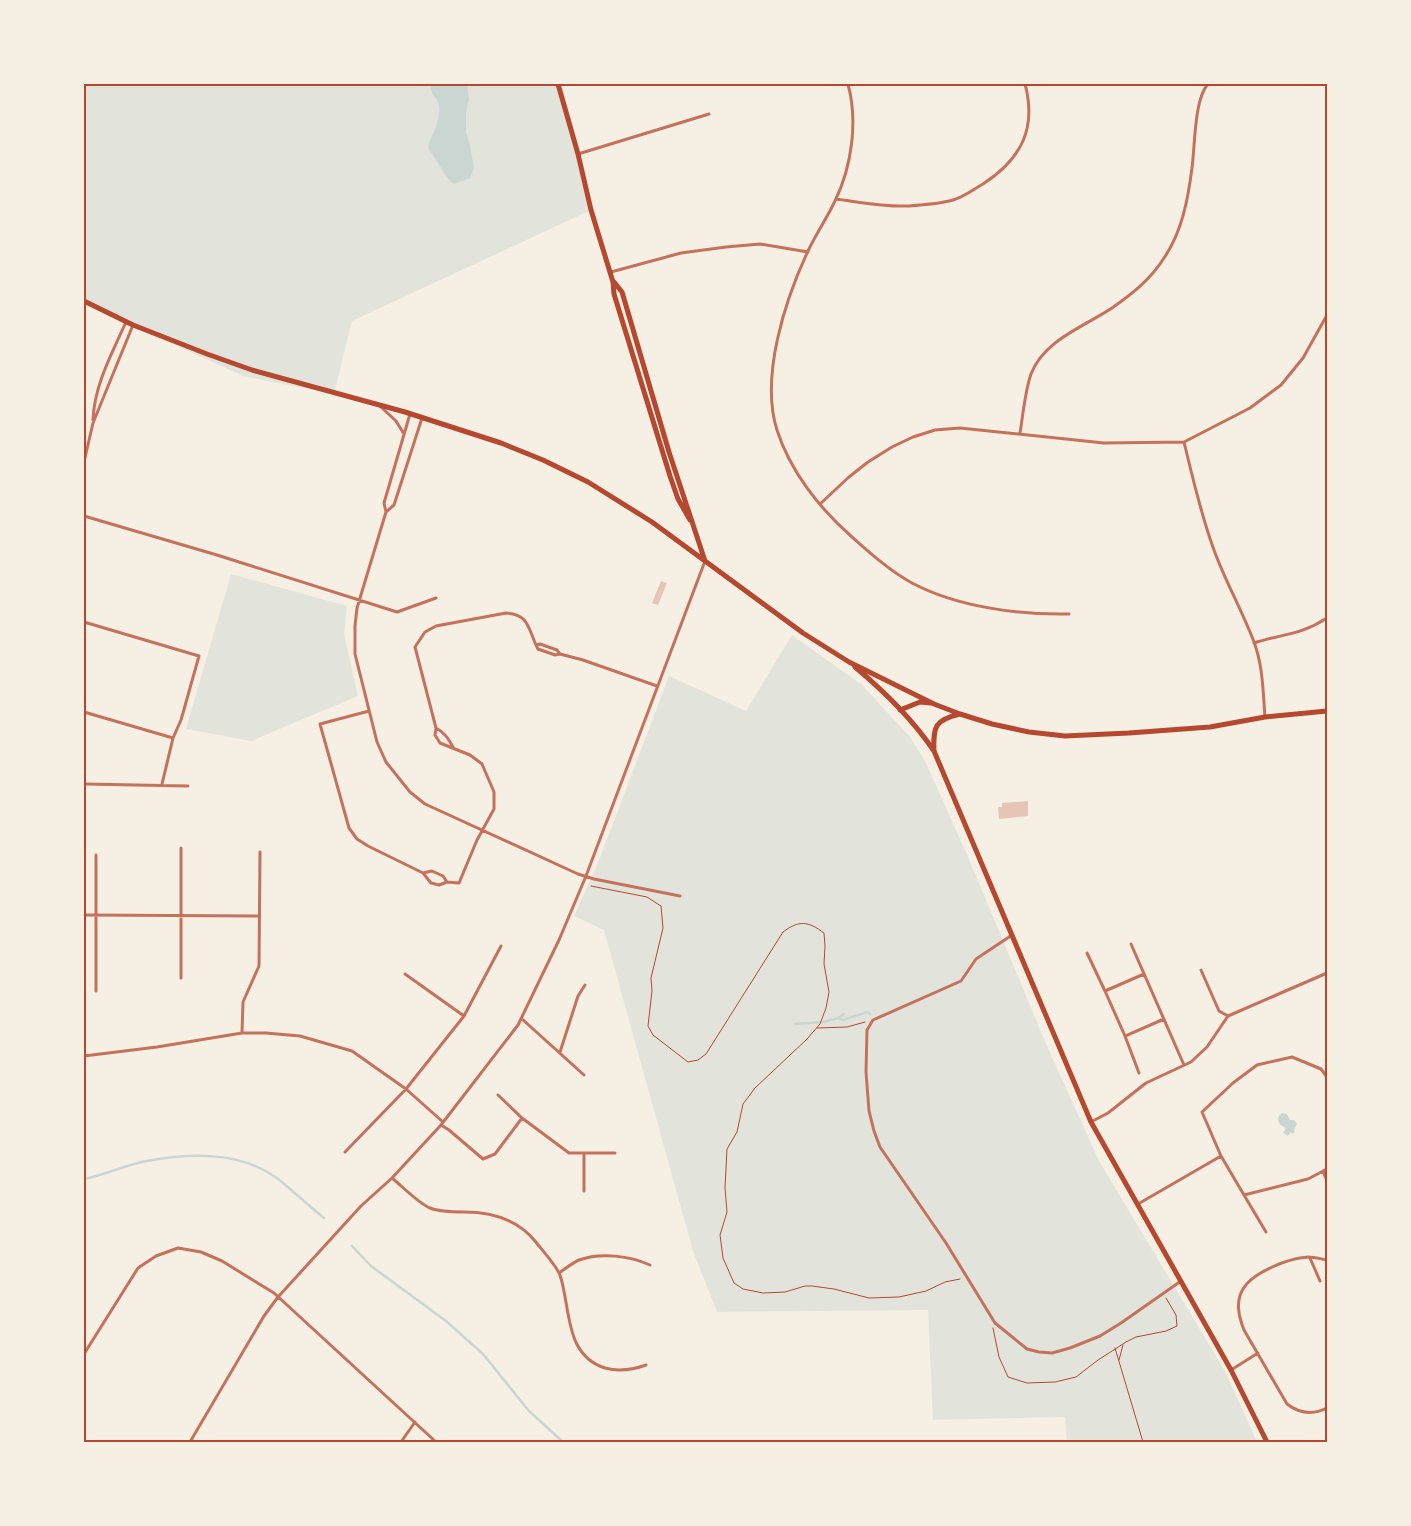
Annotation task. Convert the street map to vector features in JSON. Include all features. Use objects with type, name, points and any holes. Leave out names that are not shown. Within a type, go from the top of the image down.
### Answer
[{"type":"main road","points":[[558,84],[578,154],[591,210],[613,282],[622,292],[652,398],[688,505],[690,520],[705,561]]},
{"type":"main road","points":[[84,301],[133,325],[252,370],[410,414],[501,443],[543,460],[588,482],[652,522],[803,633],[849,662],[934,704],[960,714],[992,724],[1029,732],[1065,736],[1210,726],[1327,711]]},
{"type":"main road","points":[[849,662],[875,684],[921,732],[934,752],[1091,1122],[1231,1370],[1267,1442]]},
{"type":"main road","points":[[900,710],[920,702],[934,704]]},
{"type":"main road","points":[[934,752],[933,735],[935,727],[943,719],[960,714]]},
{"type":"street","points":[[848,84],[852,98],[853,122],[851,148],[846,171],[836,200],[808,252],[784,311],[777,340],[772,373],[773,406],[777,429],[801,479],[820,504],[844,531],[912,583],[946,597],[987,607],[1043,615],[1069,614]]},
{"type":"street","points":[[836,200],[906,206],[954,200],[975,189],[1001,172],[1018,153],[1025,140],[1029,109],[1025,84]]},
{"type":"street","points":[[1020,433],[1031,374],[1039,360],[1067,335],[1112,308],[1146,282],[1164,258],[1175,237],[1186,204],[1199,100],[1208,84]]},
{"type":"street","points":[[578,154],[709,114]]},
{"type":"street","points":[[611,272],[682,254],[726,247],[760,244],[808,252]]},
{"type":"street","points":[[820,504],[868,462],[892,447],[913,437],[935,430],[960,428],[1104,443],[1184,442],[1250,408],[1281,385],[1303,358],[1327,315]]},
{"type":"street","points":[[93,423],[93,404],[107,364],[126,322]]},
{"type":"street","points":[[84,462],[93,423],[133,325]]},
{"type":"street","points":[[379,405],[396,421],[404,434]]},
{"type":"street","points":[[410,414],[384,503],[386,512],[354,626],[354,654],[377,742],[386,762],[410,792],[425,804],[594,879],[680,896]]},
{"type":"street","points":[[386,512],[394,505],[422,418]]},
{"type":"street","points":[[1184,442],[1198,500],[1214,550],[1254,643],[1263,680],[1265,718]]},
{"type":"street","points":[[84,516],[217,555],[396,612],[436,598]]},
{"type":"street","points":[[190,1442],[264,1316],[278,1297],[361,1206],[392,1178],[442,1124],[522,1019],[560,940],[586,876],[705,561]]},
{"type":"street","points":[[369,711],[320,724],[349,828],[357,839],[368,846],[423,873],[431,883],[439,885],[447,882],[459,883],[477,840],[494,809],[494,792],[482,764],[470,755],[440,743],[435,735],[436,728],[415,647],[425,632],[436,626],[506,613],[515,614],[525,619],[538,649],[555,655],[560,654],[583,660],[657,686]]},
{"type":"street","points":[[1254,643],[1313,627],[1327,618]]},
{"type":"street","points":[[84,622],[199,656],[182,720],[173,738],[162,784]]},
{"type":"street","points":[[536,645],[540,644],[550,647],[557,650],[560,654]]},
{"type":"street","points":[[548,653],[550,647]]},
{"type":"street","points":[[84,712],[173,738]]},
{"type":"street","points":[[436,728],[442,731],[453,747]]},
{"type":"street","points":[[84,784],[188,786]]},
{"type":"street","points":[[181,848],[181,978]]},
{"type":"street","points":[[242,1033],[243,1002],[259,966],[260,852]]},
{"type":"street","points":[[96,855],[96,991]]},
{"type":"street","points":[[423,873],[432,871],[443,876],[447,882]]},
{"type":"street","points":[[84,915],[259,916]]},
{"type":"street","points":[[1012,935],[976,959],[962,981],[873,1020],[867,1030],[866,1072],[869,1111],[880,1147],[946,1244],[995,1323],[1027,1349],[1052,1353],[1100,1336],[1182,1281]]},
{"type":"street","points":[[1131,944],[1184,1065]]},
{"type":"street","points":[[345,1152],[406,1089],[464,1016],[501,946]]},
{"type":"street","points":[[1087,953],[1125,1036],[1139,1072]]},
{"type":"street","points":[[1201,970],[1219,1011],[1228,1016]]},
{"type":"street","points":[[405,974],[464,1016]]},
{"type":"street","points":[[1105,991],[1144,974]]},
{"type":"street","points":[[1091,1122],[1108,1113],[1146,1083],[1191,1062],[1207,1047],[1228,1016],[1327,974]]},
{"type":"street","points":[[560,1052],[578,996],[585,985]]},
{"type":"street","points":[[522,1019],[584,1075]]},
{"type":"street","points":[[1125,1036],[1164,1019]]},
{"type":"street","points":[[84,1056],[157,1047],[242,1033],[300,1036],[352,1052],[406,1089],[442,1124],[483,1158],[495,1154],[522,1118]]},
{"type":"street","points":[[1266,1232],[1222,1156],[1202,1112],[1233,1083],[1257,1065],[1292,1057],[1321,1069],[1327,1077]]},
{"type":"street","points":[[498,1096],[522,1118],[569,1153],[615,1153]]},
{"type":"street","points":[[584,1153],[584,1191]]},
{"type":"street","points":[[1138,1204],[1222,1156]]},
{"type":"street","points":[[1244,1195],[1308,1179],[1325,1170],[1327,1181]]},
{"type":"street","points":[[392,1178],[430,1208],[451,1212],[478,1212],[500,1217],[513,1222],[525,1230],[559,1273],[572,1332],[577,1346],[583,1355],[596,1364],[612,1370],[628,1370],[646,1365]]},
{"type":"street","points":[[84,1354],[138,1268],[156,1256],[178,1248],[201,1252],[222,1261],[278,1297],[436,1442]]},
{"type":"street","points":[[559,1273],[578,1260],[594,1257],[608,1256],[637,1259],[650,1265]]},
{"type":"street","points":[[1327,1260],[1309,1257],[1285,1261],[1256,1277],[1243,1288],[1238,1302],[1239,1317],[1244,1330],[1287,1404],[1296,1411],[1309,1413],[1319,1412],[1327,1408]]},
{"type":"street","points":[[1309,1257],[1320,1281]]},
{"type":"street","points":[[1231,1370],[1258,1353]]},
{"type":"street","points":[[401,1442],[415,1422]]},
{"type":"path","points":[[591,886],[647,897],[661,906],[663,928],[651,978],[652,991],[648,1026],[653,1035],[688,1062],[698,1060],[706,1054],[784,932],[800,922],[824,933],[826,946],[824,964],[829,992],[820,1024],[807,1039],[755,1088],[743,1104],[737,1132],[727,1149],[725,1188],[727,1212],[720,1235],[723,1258],[734,1283],[743,1289],[763,1293],[785,1292],[805,1286],[812,1286],[834,1289],[869,1298],[899,1297],[926,1291],[945,1282],[963,1278]]},
{"type":"path","points":[[816,1028],[846,1027],[873,1020]]},
{"type":"path","points":[[991,1324],[1000,1357],[1008,1377],[1027,1383],[1055,1382],[1076,1377],[1115,1348],[1136,1337],[1177,1326],[1176,1315],[1163,1293]]},
{"type":"path","points":[[1119,1361],[1124,1343]]},
{"type":"path","points":[[1115,1348],[1143,1442]]},
{"type":"shaded area","points":[[84,84],[559,84],[589,211],[352,321],[334,394],[243,376],[84,303]]},
{"type":"shaded area","points":[[430,84],[467,84],[469,99],[466,113],[466,132],[474,168],[470,178],[454,184],[448,179],[428,145],[439,115],[438,103],[431,91]]},
{"type":"shaded area","points":[[231,574],[347,606],[344,634],[358,696],[251,741],[186,729]]},
{"type":"shaded area","points":[[792,635],[862,685],[910,737],[926,763],[968,857],[1047,1046],[1099,1161],[1226,1373],[1257,1442],[1067,1442],[1065,1417],[933,1420],[928,1310],[717,1312],[693,1251],[604,930],[574,916],[598,863],[669,676],[746,711]]},
{"type":"shaded area","points":[[1282,1113],[1287,1114],[1290,1120],[1294,1120],[1297,1124],[1294,1129],[1295,1132],[1292,1134],[1291,1132],[1288,1136],[1283,1133],[1286,1128],[1280,1125],[1278,1120]]},
{"type":"building","points":[[661,581],[667,583],[658,605],[652,603]]},
{"type":"building","points":[[1028,801],[1028,816],[999,819],[998,807],[1002,807],[1002,803]]},
{"type":"waterway","points":[[795,1024],[823,1022],[838,1018],[843,1020],[867,1012],[870,1014]]},
{"type":"waterway","points":[[838,1018],[844,1014]]},
{"type":"waterway","points":[[84,1179],[163,1158],[214,1156],[247,1163],[262,1169],[277,1178],[324,1218]]},
{"type":"waterway","points":[[352,1246],[371,1266],[446,1321],[483,1354],[529,1411],[563,1442]]}]
